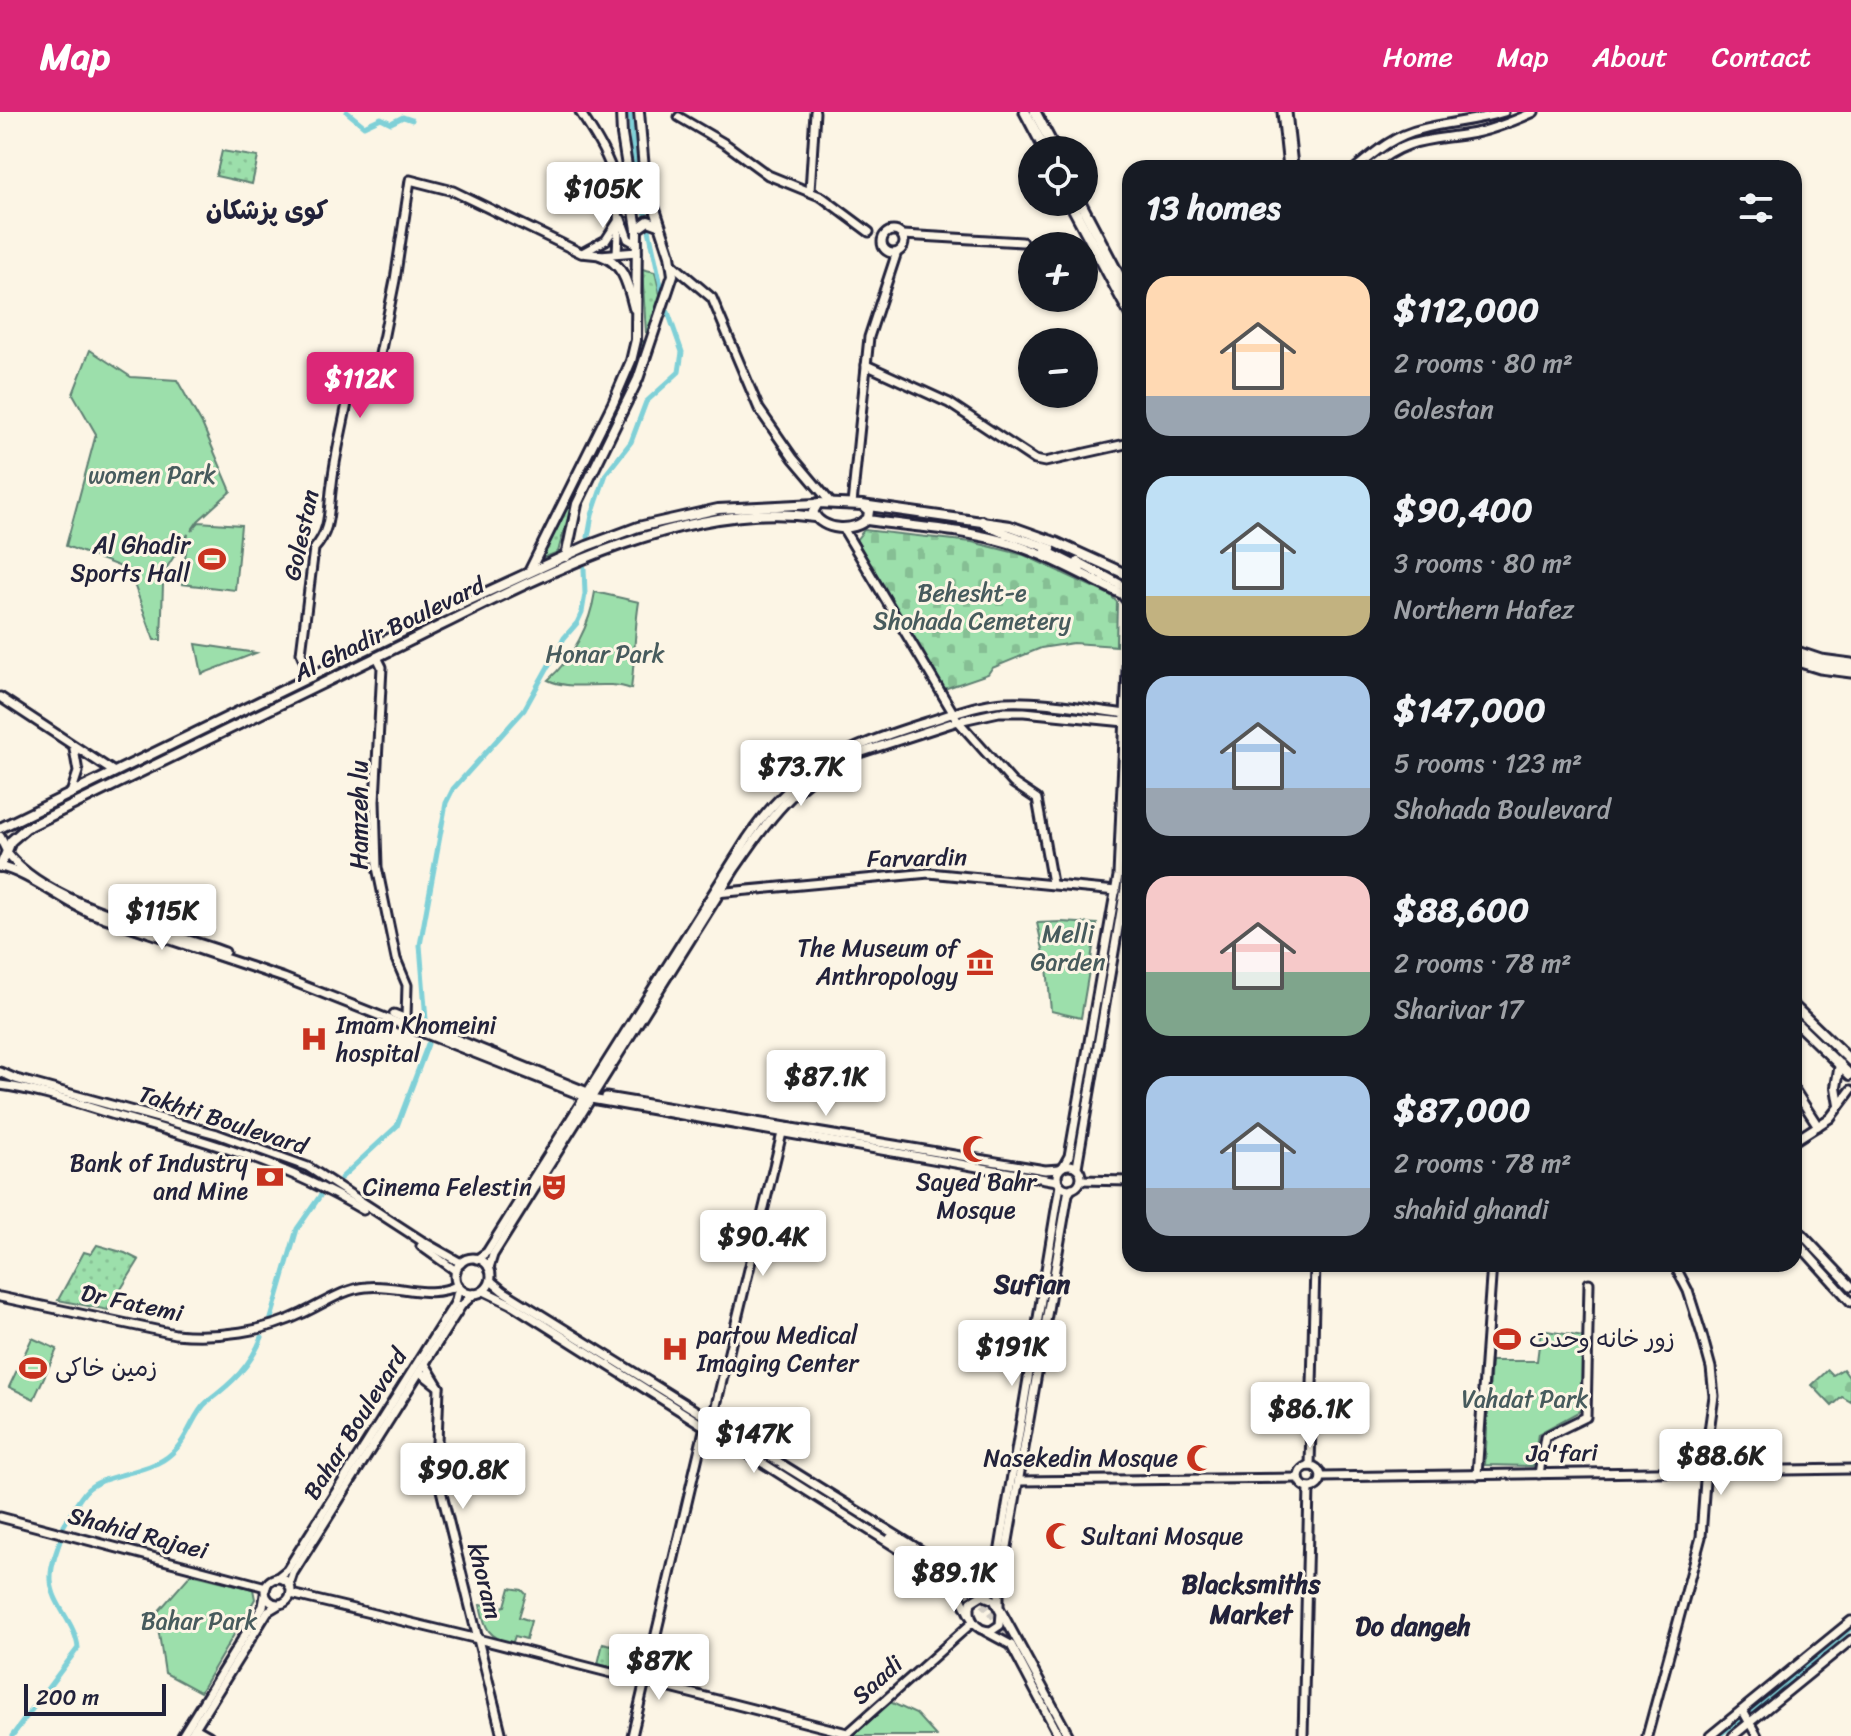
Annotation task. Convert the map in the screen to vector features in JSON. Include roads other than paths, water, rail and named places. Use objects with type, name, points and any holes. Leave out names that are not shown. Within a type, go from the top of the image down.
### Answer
[{"type":"highway","points":[[1025,112],[1038,136]]},
{"type":"highway","points":[[1035,112],[1048,136]]},
{"type":"highway","points":[[1077,216],[1122,300]]},
{"type":"highway","points":[[1087,216],[1122,282]]},
{"type":"highway","points":[[1802,654],[1851,664]]},
{"type":"highway","points":[[1802,662],[1851,672]]},
{"type":"main road","points":[[580,112],[611,166],[617,181],[626,234],[637,248]]},
{"type":"main road","points":[[535,581],[530,571],[627,374],[634,352],[637,229],[621,112]]},
{"type":"main road","points":[[570,565],[566,555],[575,511],[643,367],[670,288],[673,265],[644,169],[639,112]]},
{"type":"main road","points":[[810,191],[815,112]]},
{"type":"main road","points":[[1285,112],[1289,160]]},
{"type":"main road","points":[[1367,160],[1400,136],[1504,112]]},
{"type":"main road","points":[[1382,160],[1422,139],[1469,134],[1534,112]]},
{"type":"main road","points":[[679,117],[727,145],[768,175],[810,191],[844,211],[892,255],[896,255]]},
{"type":"main road","name":"Golestan","points":[[311,677],[301,653],[314,549],[324,538],[331,512],[331,486],[349,392],[375,379],[395,280],[410,180],[453,191],[581,253]]},
{"type":"main road","points":[[617,253],[620,209]]},
{"type":"main road","points":[[581,253],[598,246],[610,236],[620,209]]},
{"type":"main road","points":[[637,229],[648,221],[659,225]]},
{"type":"main road","points":[[869,232],[1018,242]]},
{"type":"main road","points":[[881,242],[885,233]]},
{"type":"main road","points":[[852,504],[872,320],[896,255],[905,241],[903,235]]},
{"type":"main road","points":[[581,253],[600,255],[637,248]]},
{"type":"main road","points":[[600,255],[615,261],[622,270],[637,321]]},
{"type":"main road","points":[[673,265],[712,298],[718,307],[759,409],[831,503]]},
{"type":"main road","points":[[866,365],[949,403],[1035,460],[1058,459],[1122,445]]},
{"type":"main road","points":[[811,480],[817,504],[813,509],[815,517],[829,526],[858,526],[867,520],[1032,533],[1122,572]]},
{"type":"main road","points":[[862,505],[869,511],[867,520]]},
{"type":"main road","points":[[862,505],[984,529],[1041,544],[1122,592]]},
{"type":"main road","name":"Al Ghadir Boulevard","points":[[0,828],[530,571],[638,527],[731,506],[862,505]]},
{"type":"main road","name":"Al Ghadir Boulevard","points":[[0,867],[11,841],[22,831],[570,565],[643,537],[703,523],[752,516],[815,517]]},
{"type":"main road","points":[[843,528],[956,717],[1013,783],[1037,799],[1052,883]]},
{"type":"main road","points":[[984,529],[1122,594]]},
{"type":"main road","points":[[366,650],[373,658]]},
{"type":"main road","points":[[355,656],[359,665]]},
{"type":"main road","name":"Hamzeh lu","points":[[373,658],[382,667],[375,801],[377,867],[397,960],[407,985],[406,1018]]},
{"type":"main road","points":[[0,697],[114,772]]},
{"type":"main road","points":[[1064,1736],[1011,1645],[985,1631],[972,1619],[956,1587],[503,1291],[491,1281],[489,1268],[493,1255],[589,1096],[765,812],[807,774],[852,747],[956,717],[986,705],[1008,702],[1122,721]]},
{"type":"main road","points":[[71,793],[78,772],[74,747]]},
{"type":"main road","points":[[14,821],[13,830],[22,831]]},
{"type":"main road","points":[[0,837],[17,866],[81,903],[406,1018],[444,1037]]},
{"type":"main road","points":[[1108,962],[1122,866]]},
{"type":"main road","points":[[0,867],[15,871],[90,913],[245,963],[444,1037],[589,1096],[1045,1170],[1077,1167]]},
{"type":"main road","name":"Farvardin","points":[[715,892],[929,873],[1116,891]]},
{"type":"main road","points":[[985,1631],[993,1631],[1000,1625],[999,1593],[1019,1481],[1059,1183],[1062,1167],[1069,1156],[1088,1071],[1122,901]]},
{"type":"main road","points":[[1802,1014],[1851,1061]]},
{"type":"main road","points":[[1802,1028],[1851,1076]]},
{"type":"main road","points":[[1839,1105],[1836,1087],[1840,1064]]},
{"type":"main road","points":[[1081,1180],[1077,1167],[1088,1071]]},
{"type":"main road","name":"Takhti Boulevard","points":[[0,1072],[116,1111]]},
{"type":"main road","name":"Takhti Boulevard","points":[[0,1085],[217,1134],[308,1167],[459,1267]]},
{"type":"main road","points":[[1802,1136],[1830,1118],[1851,1090]]},
{"type":"main road","points":[[458,1286],[459,1267],[487,1252],[589,1096]]},
{"type":"main road","points":[[1802,1101],[1818,1126]]},
{"type":"main road","points":[[783,1129],[1072,1188]]},
{"type":"main road","points":[[632,1736],[783,1129]]},
{"type":"main road","points":[[987,1596],[993,1586],[1068,1194],[1081,1180],[1122,1181]]},
{"type":"main road","points":[[1802,1234],[1851,1286]]},
{"type":"main road","points":[[1802,1248],[1851,1302]]},
{"type":"main road","points":[[477,1259],[489,1268]]},
{"type":"main road","points":[[1310,1466],[1315,1272]]},
{"type":"main road","points":[[1477,1475],[1491,1272]]},
{"type":"main road","points":[[1647,1736],[1701,1537],[1714,1383],[1688,1291],[1678,1272]]},
{"type":"main road","points":[[458,1286],[474,1294],[484,1291],[491,1281]]},
{"type":"main road","points":[[1539,1474],[1545,1437],[1586,1417],[1589,1283]]},
{"type":"main road","points":[[440,1292],[458,1286]]},
{"type":"main road","name":"Bahar Boulevard","points":[[277,1578],[287,1570],[455,1303],[458,1286]]},
{"type":"main road","name":"Dr Fatemi","points":[[0,1297],[175,1334],[201,1336],[273,1326],[364,1287],[440,1292]]},
{"type":"main road","points":[[484,1291],[499,1297],[709,1424]]},
{"type":"main road","points":[[440,1292],[455,1303]]},
{"type":"main road","name":"Bahar Boulevard","points":[[290,1589],[293,1573],[461,1306],[474,1294]]},
{"type":"main road","name":"khoram","points":[[423,1368],[439,1387],[436,1470],[502,1736]]},
{"type":"main road","points":[[1310,1466],[1319,1470],[1321,1477],[1319,1483],[1309,1488],[1301,1484],[1299,1478],[1302,1469],[1310,1466]]},
{"type":"main road","name":"Ja'fari","points":[[1321,1477],[1851,1469]]},
{"type":"main road","points":[[1019,1481],[1299,1478]]},
{"type":"main road","points":[[1303,1736],[1309,1488]]},
{"type":"main road","points":[[824,1498],[943,1570]]},
{"type":"main road","points":[[824,1498],[987,1596],[999,1608],[1015,1634],[1064,1736]]},
{"type":"main road","name":"Shahid Rajaei","points":[[0,1517],[266,1591]]},
{"type":"main road","points":[[209,1736],[193,1732],[263,1606],[270,1581],[277,1578],[290,1589],[846,1735]]},
{"type":"main road","points":[[956,1587],[963,1585],[963,1579]]},
{"type":"main road","points":[[182,1736],[268,1611],[285,1603],[290,1589]]},
{"type":"main road","points":[[266,1591],[270,1602],[278,1605]]},
{"type":"main road","points":[[972,1619],[972,1600],[987,1596]]},
{"type":"main road","name":"Saadi","points":[[846,1735],[972,1619]]},
{"type":"main road","points":[[1710,1736],[1851,1621]]},
{"type":"main road","points":[[1007,1642],[1009,1636],[1015,1634]]},
{"type":"main road","points":[[1733,1736],[1851,1640]]},
{"type":"main road","points":[[1018,1648],[1064,1736]]},
{"type":"main road","points":[[1746,1709],[1754,1720],[1757,1736]]},
{"type":"main road","points":[[821,1727],[823,1736]]},
{"type":"waterway","points":[[347,112],[364,126],[381,118],[391,123],[403,117],[412,120]]},
{"type":"waterway","points":[[630,112],[634,160],[663,295]]},
{"type":"waterway","points":[[588,537],[606,474],[631,442],[646,402],[679,372],[682,352],[668,312]]},
{"type":"waterway","points":[[426,1020],[420,945],[446,803],[453,789],[524,710],[564,638],[577,623],[585,594],[584,568]]},
{"type":"waterway","points":[[341,1178],[397,1126],[428,1044]]},
{"type":"waterway","points":[[270,1322],[297,1229],[320,1196]]},
{"type":"waterway","points":[[64,1525],[81,1497],[95,1484],[145,1468],[172,1453],[207,1402],[246,1366],[262,1337]]},
{"type":"waterway","points":[[12,1736],[78,1648],[73,1630],[52,1589],[51,1570],[60,1541]]},
{"type":"waterway","points":[[1753,1711],[1851,1628]]},
{"type":"waterway","points":[[1718,1736],[1744,1717]]},
{"type":"tunnel","points":[[943,1570],[986,1607],[1018,1648]]},
{"type":"place","name":"Al Ghadir Sports Hall","points":[[212,559]]},
{"type":"place","name":"The Museum of Anthropology","points":[[980,962]]},
{"type":"place","name":"Imam Khomeini hospital","points":[[314,1039]]},
{"type":"place","name":"Sayed Bahr Mosque","points":[[976,1149]]},
{"type":"place","name":"Bank of Industry and Mine","points":[[270,1177]]},
{"type":"place","name":"Cinema Felestin","points":[[554,1187]]},
{"type":"place","name":"زور خانه وحدت","points":[[1507,1339]]},
{"type":"place","name":"partow Medical Imaging Center","points":[[675,1349]]},
{"type":"place","name":"زمین خاکی","points":[[33,1368]]},
{"type":"place","name":"Nasekedin Mosque","points":[[1200,1458]]},
{"type":"place","name":"Sultani Mosque","points":[[1059,1536]]},
{"type":"district","name":"کوی پزشکان","points":[[267,210]]},
{"type":"district","name":"Sufian","points":[[1032,1284]]},
{"type":"district","name":"Blacksmiths Market","points":[[1251,1599]]},
{"type":"district","name":"Do dangeh","points":[[1413,1626]]},
{"type":"park label","name":"women Park","points":[[152,475]]},
{"type":"park label","name":"Behesht-e Shohada Cemetery","points":[[972,607]]},
{"type":"park label","name":"Honar Park","points":[[605,654]]},
{"type":"park label","name":"Melli Garden","points":[[1068,948]]},
{"type":"park label","name":"Vahdat Park","points":[[1525,1399]]},
{"type":"park label","name":"Bahar Park","points":[[199,1621]]}]
